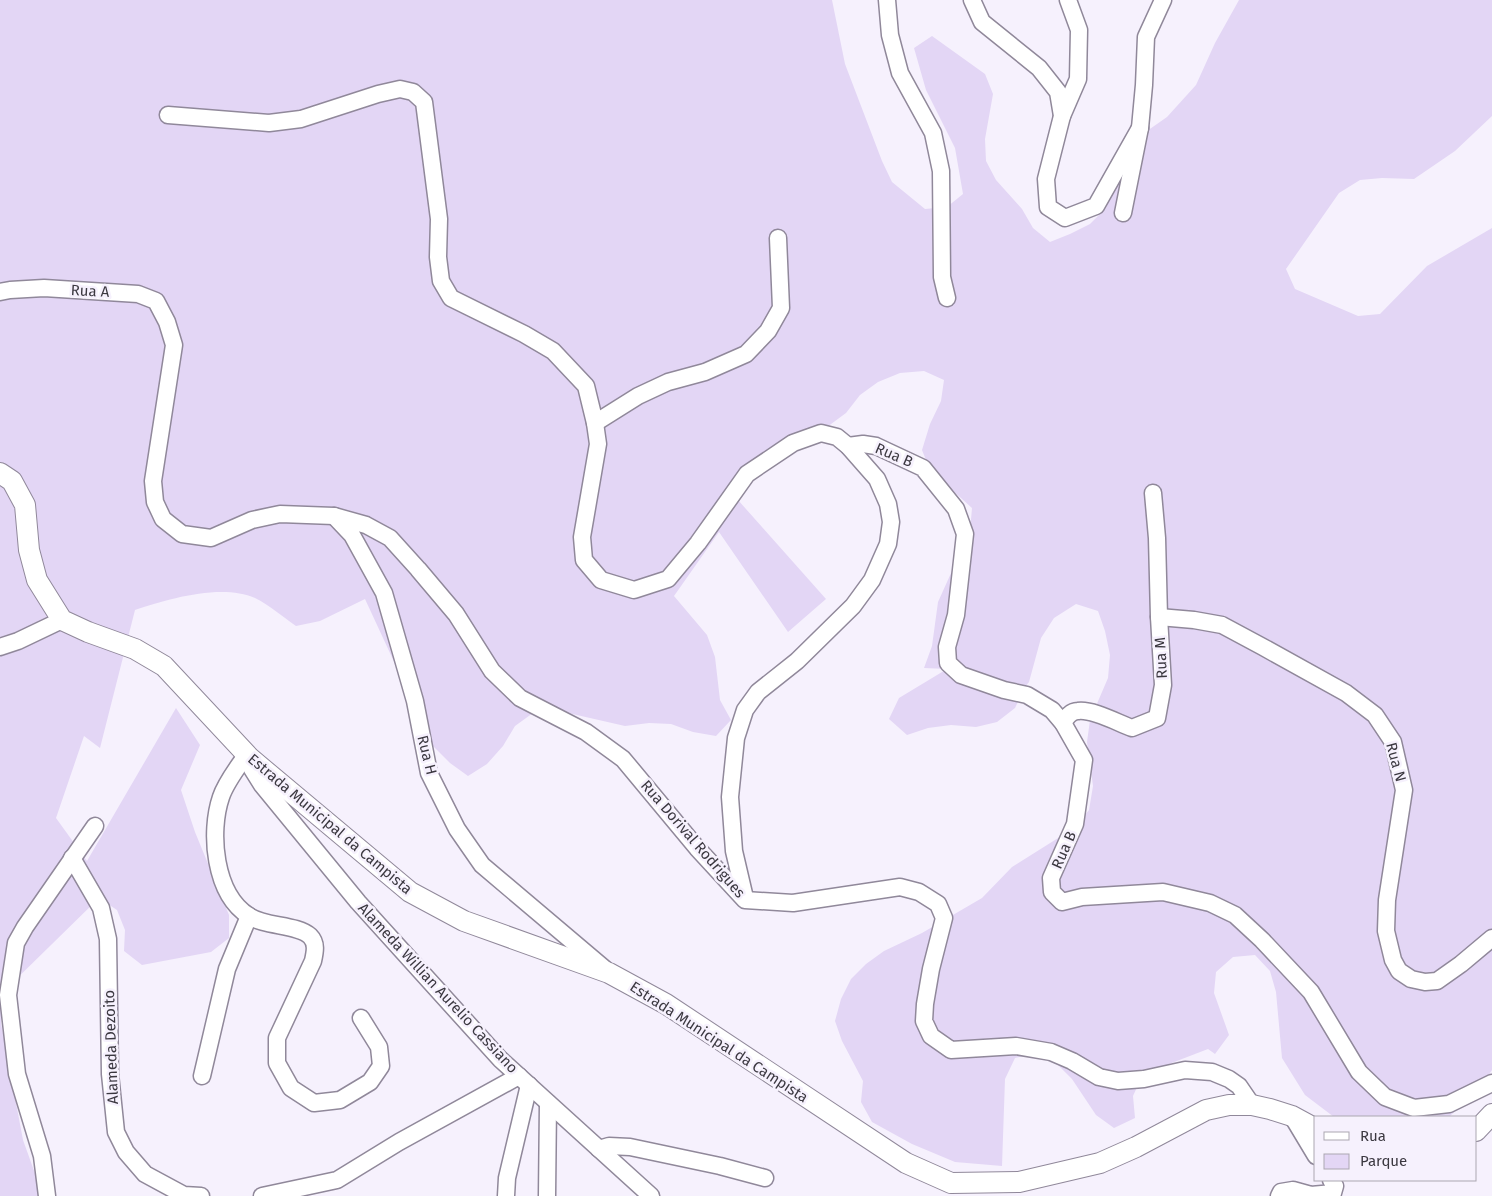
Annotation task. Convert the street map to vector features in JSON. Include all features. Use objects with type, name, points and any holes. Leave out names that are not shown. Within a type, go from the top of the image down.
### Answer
[{"type":"main road","points":[[0,474],[12,482],[25,505],[29,550],[37,580],[62,620]]},
{"type":"main road","name":"Estrada Municipal da Campista","points":[[62,620],[88,632],[135,649],[164,666],[249,756],[410,892],[464,920],[609,972],[666,1004],[906,1163],[951,1183],[1019,1182],[1100,1163],[1136,1147],[1206,1110],[1229,1105],[1252,1105],[1270,1109],[1292,1116],[1314,1128]]},
{"type":"main road","points":[[1477,1130],[1492,1114]]},
{"type":"street","points":[[887,0],[890,34],[900,73],[933,133],[941,171],[942,277],[947,298]]},
{"type":"street","points":[[972,0],[982,22],[1039,68],[1058,92],[1062,116]]},
{"type":"street","points":[[1068,0],[1079,30],[1078,79],[1062,116],[1046,179],[1048,206],[1065,218],[1096,206],[1140,128]]},
{"type":"street","points":[[1123,213],[1140,128],[1146,36],[1162,0]]},
{"type":"street","points":[[168,115],[269,123],[300,119],[378,94],[400,89],[413,92],[424,102],[439,219],[438,256],[441,281],[451,298],[524,334],[553,351],[586,386],[598,444],[582,537],[584,560],[601,580],[634,590],[668,579],[698,543],[747,474],[793,443],[821,433],[837,437],[848,446],[878,479],[888,504],[891,522],[888,544],[872,580],[854,606],[791,667],[758,692],[744,710],[736,738],[730,797],[734,851],[746,900]]},
{"type":"street","points":[[595,423],[638,396],[668,382],[705,372],[746,354],[768,330],[781,308],[778,238]]},
{"type":"street","name":"Rua A","points":[[0,292],[44,288],[138,294],[156,301],[167,322],[174,344],[154,481],[155,502],[163,519],[182,534],[210,538],[252,520],[280,514],[334,516]]},
{"type":"street","name":"Rua B","points":[[848,446],[863,444],[876,446],[923,468],[956,508],[965,534],[956,615],[947,647],[948,663],[961,674],[1004,690],[1027,695],[1052,710],[1084,760],[1076,824],[1051,878],[1052,892],[1062,902],[1082,897],[1163,892],[1210,902],[1235,915],[1262,940],[1311,992],[1359,1072],[1385,1097],[1414,1108],[1449,1104],[1492,1083]]},
{"type":"street","name":"Rua M","points":[[1062,723],[1069,714],[1076,710],[1089,712],[1132,728],[1157,718],[1163,685],[1157,538],[1153,492]]},
{"type":"street","name":"Rua Dorival Rodrigues","points":[[334,516],[366,525],[390,538],[456,614],[492,671],[520,698],[586,732],[624,759],[697,848],[746,900],[793,903],[900,887],[918,892],[938,904],[944,918],[924,1004],[924,1021],[931,1036],[951,1050],[1016,1046],[1051,1052],[1072,1061],[1099,1077],[1118,1081],[1144,1079],[1185,1070],[1212,1072],[1229,1079],[1239,1086],[1252,1105]]},
{"type":"street","name":"Rua H","points":[[334,516],[352,535],[384,593],[415,701],[429,773],[457,828],[482,865],[609,972]]},
{"type":"street","name":"Rua N","points":[[1159,617],[1194,620],[1222,626],[1346,693],[1375,715],[1393,742],[1404,790],[1386,915],[1386,931],[1399,971],[1411,979],[1425,982],[1437,980],[1461,964],[1492,938]]},
{"type":"street","points":[[0,647],[18,641],[62,620]]},
{"type":"street","points":[[249,756],[221,795],[216,816],[215,847],[223,884],[236,905],[249,916],[276,926],[299,929],[310,937],[316,948],[313,961],[277,1038],[278,1063],[291,1088],[314,1103],[340,1100],[370,1082],[381,1066],[379,1047],[361,1018]]},
{"type":"street","name":"Alameda Willian Aurelio Cassiano","points":[[249,756],[252,769],[262,785],[358,902],[493,1052],[651,1196]]},
{"type":"street","points":[[47,1196],[42,1156],[17,1074],[8,995],[16,942],[24,927],[95,826]]},
{"type":"street","name":"Alameda Dezoito","points":[[72,858],[100,908],[108,939],[110,1074],[116,1132],[126,1152],[145,1174],[184,1195],[201,1196]]},
{"type":"street","points":[[202,1076],[227,969],[249,916]]},
{"type":"street","points":[[262,1196],[337,1180],[399,1142],[524,1080]]},
{"type":"street","points":[[506,1196],[507,1178],[524,1080]]},
{"type":"street","points":[[547,1196],[548,1103]]},
{"type":"street","points":[[1292,1116],[1314,1153]]},
{"type":"street","points":[[599,1149],[609,1146],[630,1147],[720,1166],[765,1178]]},
{"type":"street","points":[[1279,1196],[1281,1192],[1293,1190],[1311,1195],[1333,1193],[1335,1186],[1331,1181]]},
{"type":"green space","points":[[0,0],[832,0],[845,64],[882,161],[892,182],[925,209],[947,207],[963,194],[955,148],[926,90],[914,48],[932,36],[985,74],[993,94],[985,139],[986,161],[996,180],[1022,209],[1033,228],[1050,242],[1090,224],[1106,208],[1122,166],[1147,131],[1167,117],[1196,85],[1215,43],[1239,0],[1492,0],[1492,116],[1455,151],[1414,179],[1382,178],[1360,180],[1339,193],[1286,269],[1295,289],[1358,316],[1380,314],[1427,266],[1492,228],[1492,1070],[1480,1087],[1450,1116],[1333,1116],[1305,1095],[1282,1058],[1276,992],[1270,971],[1255,955],[1233,957],[1216,972],[1214,993],[1229,1035],[1215,1054],[1208,1049],[1143,1074],[1133,1096],[1135,1118],[1114,1128],[1096,1115],[1072,1079],[1057,1064],[1037,1053],[1015,1058],[1005,1079],[1002,1166],[955,1162],[912,1144],[872,1122],[861,1102],[863,1081],[842,1041],[835,1021],[841,999],[851,979],[866,964],[884,951],[922,933],[982,898],[1012,867],[1074,828],[1089,810],[1093,786],[1087,742],[1090,720],[1108,678],[1110,655],[1098,611],[1076,604],[1054,618],[1041,638],[1029,682],[1015,708],[997,722],[976,727],[951,725],[928,728],[907,735],[889,719],[899,698],[947,669],[924,668],[932,646],[938,602],[970,531],[972,508],[930,470],[922,450],[930,424],[941,401],[944,380],[924,371],[900,373],[878,382],[860,395],[846,413],[827,427],[730,491],[826,599],[788,632],[719,532],[674,596],[707,635],[715,657],[720,700],[731,720],[716,736],[693,732],[671,724],[649,723],[625,726],[555,710],[533,713],[515,726],[503,746],[487,764],[468,776],[450,763],[413,726],[402,679],[365,599],[320,621],[296,626],[255,598],[227,592],[211,592],[178,597],[135,610],[100,748],[84,736],[56,818],[87,861],[176,708],[200,745],[181,790],[195,832],[229,915],[229,938],[211,952],[142,965],[124,951],[125,930],[117,910],[99,898],[2,993],[1,1023],[23,1140],[42,1193],[40,1196],[0,1196]]}]
